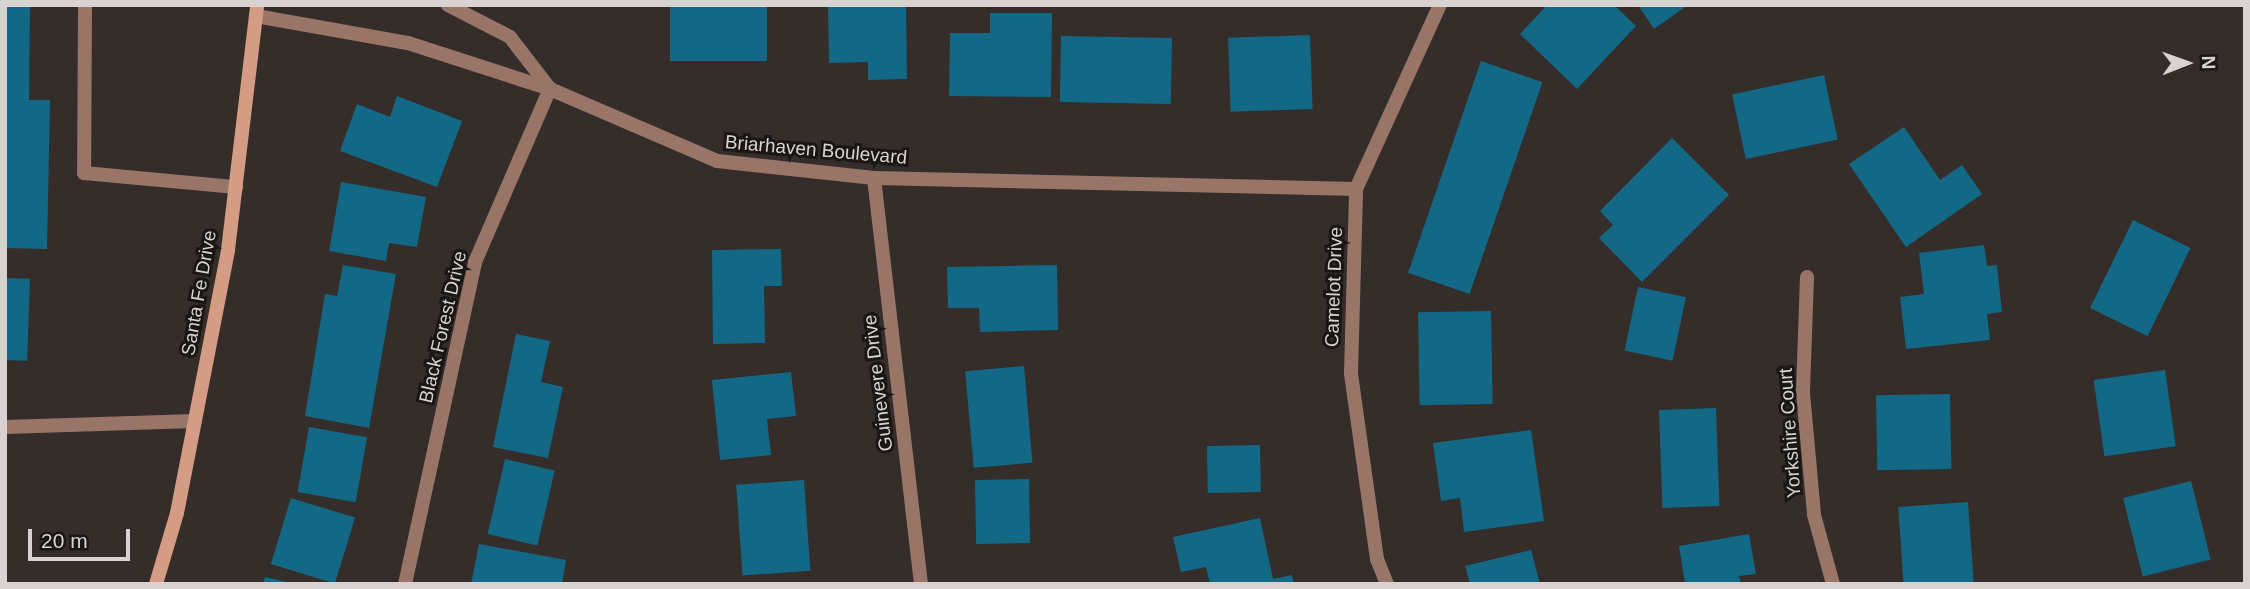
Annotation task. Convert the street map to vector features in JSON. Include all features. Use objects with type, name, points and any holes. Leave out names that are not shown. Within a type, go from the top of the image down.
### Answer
[{"type":"main road","name":"Santa Fe Drive","points":[[156,584],[195,421],[236,187],[257,10]]},
{"type":"street","points":[[85,5],[84,173],[236,187]]},
{"type":"street","points":[[449,5],[510,37],[550,89]]},
{"type":"street","name":"Camelot Drive","points":[[1387,584],[1377,559],[1350,373],[1356,189],[1440,5]]},
{"type":"street","name":"Briarhaven Boulevard","points":[[257,10],[408,43],[550,89],[717,161],[874,178],[1356,189]]},
{"type":"street","name":"Black Forest Drive","points":[[405,584],[475,262],[550,89]]},
{"type":"street","name":"Guinevere Drive","points":[[874,178],[921,584]]},
{"type":"street","name":"Yorkshire Court","points":[[1807,277],[1803,393],[1814,515],[1833,584]]},
{"type":"street","points":[[5,427],[56,430],[94,419],[195,421]]},
{"type":"building","points":[[5,5],[30,5],[29,100],[50,100],[47,249],[5,248]]},
{"type":"building","points":[[670,5],[767,5],[767,61],[670,61]]},
{"type":"building","points":[[828,5],[906,5],[907,79],[868,80],[868,62],[829,63]]},
{"type":"building","points":[[1547,5],[1614,5],[1636,26],[1577,89],[1520,34]]},
{"type":"building","points":[[1638,5],[1688,5],[1654,29]]},
{"type":"building","points":[[990,13],[1052,13],[1051,97],[949,96],[950,33],[990,33]]},
{"type":"building","points":[[1310,35],[1313,109],[1231,112],[1228,38]]},
{"type":"building","points":[[1061,36],[1172,38],[1171,104],[1060,102]]},
{"type":"building","points":[[1481,61],[1542,82],[1470,294],[1408,273]]},
{"type":"building","points":[[1824,75],[1838,140],[1746,159],[1732,95]]},
{"type":"building","points":[[397,96],[462,121],[437,187],[340,151],[357,104],[390,117]]},
{"type":"building","points":[[1904,127],[1940,180],[1962,165],[1982,194],[1906,247],[1849,164]]},
{"type":"building","points":[[1672,138],[1729,195],[1642,282],[1599,238],[1613,225],[1600,211]]},
{"type":"building","points":[[341,182],[426,197],[417,247],[389,243],[386,261],[329,251]]},
{"type":"building","points":[[2133,220],[2191,248],[2148,336],[2090,308]]},
{"type":"building","points":[[1984,245],[1987,266],[1997,265],[2002,312],[1987,314],[1990,340],[1906,349],[1900,297],[1924,294],[1919,253]]},
{"type":"building","points":[[781,249],[782,286],[764,286],[765,343],[713,344],[712,250]]},
{"type":"building","points":[[343,265],[396,274],[369,428],[305,416],[325,294],[337,296]]},
{"type":"building","points":[[1057,265],[1058,330],[980,332],[979,308],[948,308],[947,267]]},
{"type":"building","points":[[5,278],[30,279],[27,361],[5,360]]},
{"type":"building","points":[[1638,287],[1686,297],[1672,361],[1624,351]]},
{"type":"building","points":[[1491,311],[1493,404],[1420,405],[1418,312]]},
{"type":"building","points":[[516,334],[550,341],[541,382],[563,387],[548,458],[493,447]]},
{"type":"building","points":[[1024,366],[1032,463],[974,468],[965,371]]},
{"type":"building","points":[[2165,370],[2176,446],[2104,456],[2094,380]]},
{"type":"building","points":[[791,372],[796,416],[767,419],[771,455],[720,460],[712,380]]},
{"type":"building","points":[[1950,394],[1951,469],[1877,470],[1876,395]]},
{"type":"building","points":[[1716,408],[1719,506],[1662,508],[1659,410]]},
{"type":"building","points":[[309,427],[367,437],[356,502],[298,492]]},
{"type":"building","points":[[1531,430],[1544,521],[1464,532],[1460,498],[1441,501],[1433,443]]},
{"type":"building","points":[[1260,445],[1261,492],[1208,493],[1207,446]]},
{"type":"building","points":[[505,459],[555,470],[537,545],[488,534]]},
{"type":"building","points":[[1029,479],[1030,543],[976,544],[975,480]]},
{"type":"building","points":[[804,480],[810,571],[743,576],[736,485]]},
{"type":"building","points":[[2191,481],[2211,560],[2143,577],[2123,498]]},
{"type":"building","points":[[291,498],[355,518],[335,584],[271,564]]},
{"type":"building","points":[[1968,502],[1974,584],[1904,584],[1898,507]]},
{"type":"building","points":[[1260,518],[1273,579],[1292,575],[1294,584],[1210,584],[1206,567],[1181,572],[1173,537]]},
{"type":"building","points":[[1749,534],[1756,574],[1739,576],[1741,584],[1685,584],[1679,546]]},
{"type":"building","points":[[479,544],[566,560],[562,584],[471,584]]},
{"type":"building","points":[[1531,550],[1540,584],[1470,584],[1465,566]]},
{"type":"building","points":[[265,577],[291,583],[291,584],[263,584]]}]
